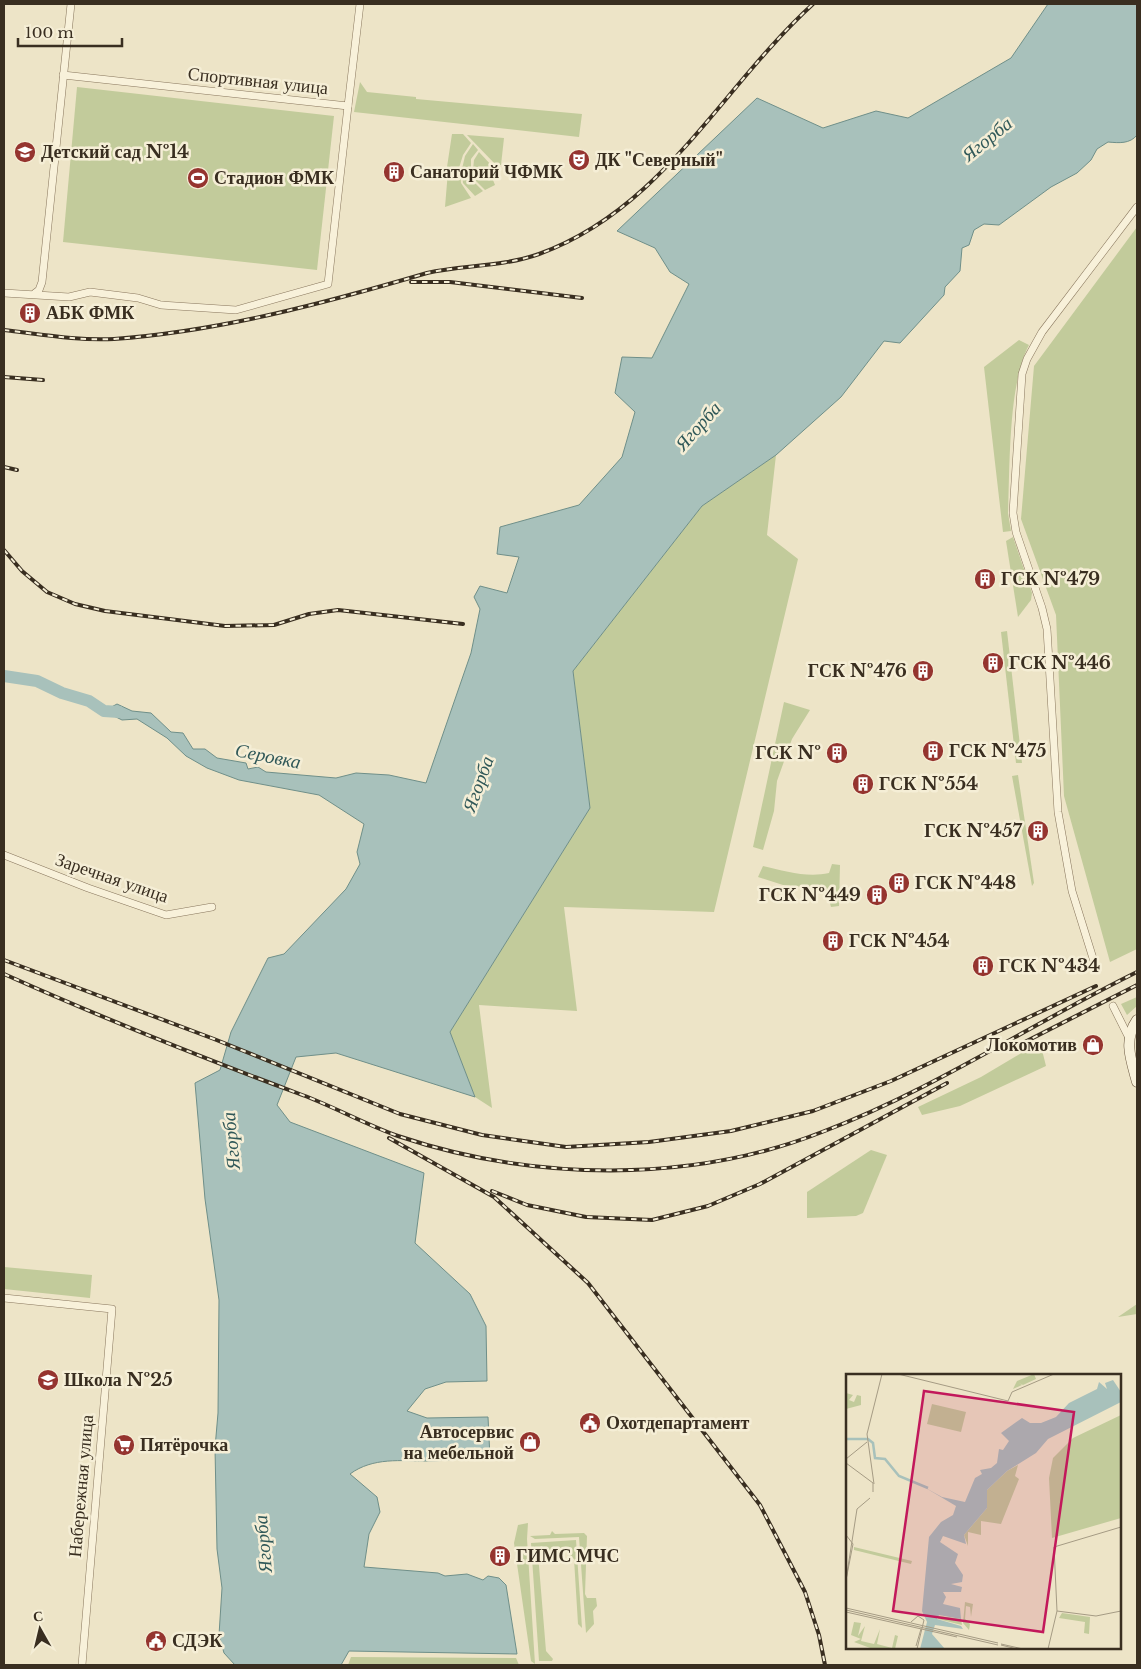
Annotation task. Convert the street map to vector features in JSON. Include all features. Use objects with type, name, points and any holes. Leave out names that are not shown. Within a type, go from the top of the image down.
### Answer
[{"type":"street","points":[[36,293],[42,282],[71,4]]},
{"type":"street","name":"Спортивная улица","points":[[63,75],[348,106],[360,4]]},
{"type":"street","points":[[4,293],[24,296],[36,293],[69,296],[90,292],[138,298],[161,305],[236,310],[328,284],[348,106]]},
{"type":"street","points":[[1096,968],[1072,891],[1058,812],[1047,629],[1042,608],[1016,532],[1013,513],[1015,468],[1020,389],[1027,359],[1042,332],[1137,207]]},
{"type":"street","name":"Заречная улица","points":[[4,854],[88,888],[166,915],[212,906]]},
{"type":"street","points":[[1113,1006],[1129,1038]]},
{"type":"street","points":[[1137,1020],[1129,1038],[1128,1048],[1137,1082]]},
{"type":"street","name":"Набережная улица","points":[[4,1298],[112,1309],[82,1665]]},
{"type":"green space","points":[[360,82],[367,92],[416,97],[416,99],[582,114],[579,137],[354,112]]},
{"type":"green space","name":"Стадион ФМК","points":[[77,87],[334,116],[317,270],[63,242]]},
{"type":"green space","points":[[452,134],[463,134],[471,143],[463,155],[459,168],[447,167]]},
{"type":"green space","points":[[467,135],[504,138],[501,165],[496,165]]},
{"type":"green space","points":[[473,144],[478,150],[471,159],[471,170],[462,169],[465,156]]},
{"type":"green space","points":[[479,152],[493,167],[491,172],[473,170],[474,160]]},
{"type":"green space","points":[[448,171],[460,172],[461,183],[471,198],[445,207]]},
{"type":"green space","points":[[462,172],[471,173],[474,182],[483,191],[475,196],[463,183]]},
{"type":"green space","points":[[474,173],[491,175],[495,185],[485,190],[476,181]]},
{"type":"green space","points":[[1137,227],[1137,949],[1110,962],[1064,796],[1056,615],[1021,519],[1034,366]]},
{"type":"green space","points":[[1019,340],[1029,345],[1017,381],[1011,426],[1008,513],[1011,531],[1003,532],[984,367]]},
{"type":"green space","points":[[776,455],[767,535],[798,559],[714,912],[564,907],[577,1011],[479,1005],[492,1108],[475,1097],[450,1032],[590,808],[573,671],[702,506]]},
{"type":"green space","points":[[1013,537],[1032,593],[1031,600],[1018,617],[1006,541]]},
{"type":"green space","points":[[1007,631],[1022,763],[1016,763],[1001,632]]},
{"type":"green space","points":[[784,702],[810,710],[792,739],[777,781],[774,811],[763,850],[753,847]]},
{"type":"green space","points":[[1018,775],[1034,883],[1032,886],[1012,776]]},
{"type":"green space","points":[[832,864],[840,865],[839,906],[831,907],[826,889],[783,885],[758,877],[763,866],[812,875],[829,873]]},
{"type":"green space","points":[[1137,997],[1137,1006],[1127,1015],[1121,1004]]},
{"type":"green space","points":[[1040,1042],[1046,1066],[960,1106],[922,1115],[918,1107],[981,1077]]},
{"type":"green space","points":[[871,1150],[887,1155],[863,1213],[856,1216],[807,1218],[807,1192]]},
{"type":"green space","points":[[4,1267],[92,1275],[90,1298],[4,1289]]},
{"type":"green space","points":[[1137,1304],[1137,1314],[1118,1317]]},
{"type":"green space","points":[[528,1523],[527,1539],[535,1664],[531,1661],[514,1543],[518,1525]]},
{"type":"green space","points":[[552,1531],[555,1534],[584,1533],[587,1536],[585,1594],[587,1598],[596,1598],[597,1606],[593,1611],[594,1624],[586,1633],[579,1537],[535,1539],[530,1536],[550,1535]]},
{"type":"green space","points":[[576,1540],[582,1628],[578,1624],[574,1559],[564,1550],[538,1554],[546,1651],[553,1659],[552,1661],[539,1661],[531,1543]]},
{"type":"green space","points":[[351,1657],[516,1658],[519,1665],[348,1665]]},
{"type":"water","name":"Ягорба","points":[[1048,4],[1137,4],[1137,135],[1131,140],[1120,143],[1108,142],[1097,149],[1091,160],[1077,173],[1051,187],[999,225],[984,224],[974,230],[969,245],[962,248],[960,271],[945,287],[944,295],[900,343],[884,341],[841,397],[776,455],[702,506],[573,671],[590,808],[450,1032],[475,1097],[336,1053],[296,1057],[277,1105],[290,1122],[424,1173],[415,1243],[470,1294],[486,1326],[487,1381],[446,1382],[425,1389],[407,1411],[427,1418],[488,1417],[490,1458],[378,1462],[350,1474],[377,1497],[380,1512],[369,1534],[364,1567],[438,1573],[445,1576],[467,1574],[483,1580],[488,1576],[499,1578],[506,1585],[517,1654],[349,1651],[341,1665],[235,1665],[224,1653],[219,1635],[222,1588],[217,1549],[215,1448],[218,1413],[219,1300],[205,1199],[195,1083],[220,1070],[231,1032],[268,958],[284,954],[346,889],[360,864],[357,852],[364,824],[319,795],[239,780],[207,768],[186,756],[167,738],[137,719],[122,720],[104,711],[117,704],[132,711],[151,713],[171,732],[183,733],[193,749],[205,749],[217,758],[246,763],[248,769],[258,767],[266,772],[336,778],[356,773],[389,775],[426,783],[471,653],[480,609],[474,597],[480,586],[507,593],[519,557],[497,554],[500,527],[579,505],[622,457],[635,412],[615,393],[622,357],[652,358],[689,284],[670,272],[655,248],[617,231],[757,98],[823,128],[876,111],[908,118],[1011,58]]},
{"type":"waterway","name":"Серовка","points":[[4,676],[37,681],[62,693],[89,701],[104,711],[119,712]]},
{"type":"railway","points":[[4,330],[87,339],[114,339],[194,330],[311,305],[427,273],[497,264],[539,254],[583,234],[621,208],[656,178],[688,144],[780,37],[813,4]]},
{"type":"railway","points":[[411,282],[450,282],[582,298]]},
{"type":"railway","points":[[4,377],[43,380]]},
{"type":"railway","points":[[4,467],[17,470]]},
{"type":"railway","points":[[4,550],[22,571],[47,592],[75,604],[105,611],[225,626],[274,625],[309,614],[338,610],[463,624]]},
{"type":"railway","points":[[4,960],[214,1039],[400,1114],[482,1135],[566,1147],[649,1142],[731,1131],[813,1111],[891,1081],[1096,986]]},
{"type":"railway","points":[[4,974],[113,1021],[310,1098],[398,1136],[449,1151],[502,1162],[556,1168],[611,1170],[665,1168],[719,1161],[771,1149],[822,1132],[903,1097],[1137,972]]},
{"type":"railway","points":[[1013,1048],[1137,985]]},
{"type":"railway","points":[[492,1191],[527,1205],[586,1217],[652,1220],[708,1206],[760,1184],[947,1083]]},
{"type":"railway","points":[[389,1138],[494,1197],[588,1283],[760,1505],[805,1592],[819,1635],[825,1665]]},
{"type":"place","name":"Детский сад №14","points":[[25,152]]},
{"type":"place","name":"ДК \"Северный\"","points":[[579,160]]},
{"type":"place","name":"Санаторий ЧФМК","points":[[394,172]]},
{"type":"place","name":"Стадион ФМК","points":[[198,178]]},
{"type":"place","name":"АБК ФМК","points":[[30,313]]},
{"type":"place","name":"ГСК №479","points":[[985,579]]},
{"type":"place","name":"ГСК №446","points":[[993,663]]},
{"type":"place","name":"ГСК №476","points":[[923,671]]},
{"type":"place","name":"ГСК №475","points":[[933,751]]},
{"type":"place","name":"ГСК №","points":[[837,753]]},
{"type":"place","name":"ГСК №554","points":[[863,784]]},
{"type":"place","name":"ГСК №457","points":[[1038,831]]},
{"type":"place","name":"ГСК №448","points":[[899,883]]},
{"type":"place","name":"ГСК №449","points":[[877,895]]},
{"type":"place","name":"ГСК №454","points":[[833,941]]},
{"type":"place","name":"ГСК №434","points":[[983,966]]},
{"type":"place","name":"Локомотив","points":[[1093,1045]]},
{"type":"place","name":"Школа №25","points":[[48,1380]]},
{"type":"place","name":"Охотдепартамент","points":[[590,1423]]},
{"type":"place","name":"Автосервис на мебельной","points":[[530,1442]]},
{"type":"place","name":"Пятёрочка","points":[[124,1445]]},
{"type":"place","name":"ГИМС МЧС","points":[[500,1556]]},
{"type":"place","name":"СДЭК","points":[[156,1641]]}]
